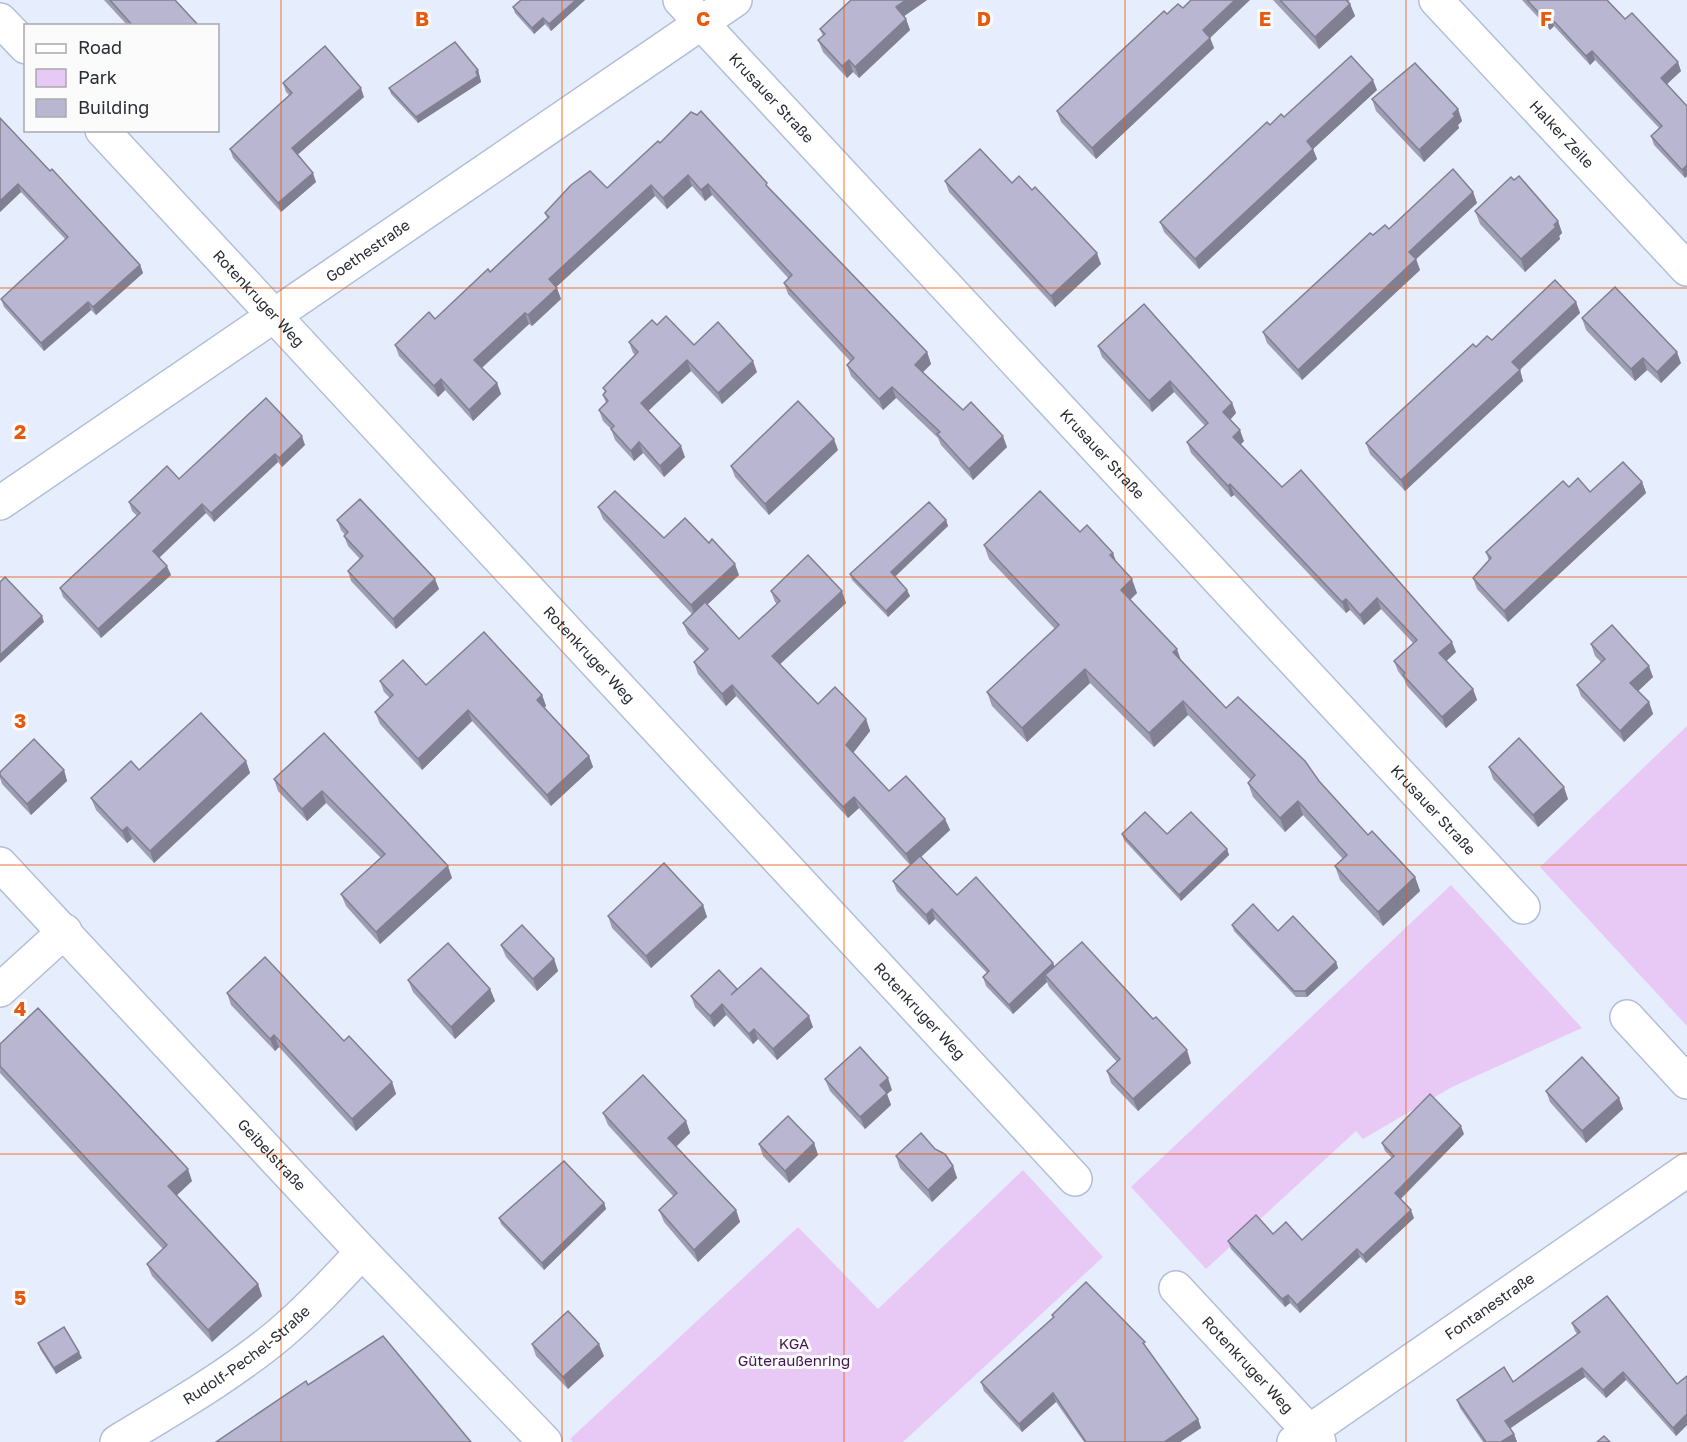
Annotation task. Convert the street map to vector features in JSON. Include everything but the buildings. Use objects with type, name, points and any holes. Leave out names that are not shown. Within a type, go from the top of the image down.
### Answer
[{"type":"street","name":"Goethestraße","points":[[0,503],[274,315],[691,11],[735,0]]},
{"type":"street","name":"Halker Zeile","points":[[1436,0],[1687,268]]},
{"type":"street","name":"Krusauer Straße","points":[[691,11],[1523,907]]},
{"type":"street","points":[[0,20],[24,46]]},
{"type":"street","name":"Rotenkruger Weg","points":[[104,132],[1075,1179]]},
{"type":"street","name":"Geibelstraße","points":[[0,864],[65,931],[362,1252],[545,1442]]},
{"type":"street","points":[[0,990],[65,931]]},
{"type":"street","points":[[1627,1017],[1687,1082]]},
{"type":"street","name":"Fontanestraße","points":[[1307,1438],[1687,1170]]},
{"type":"street","name":"Rudolf-Pechel-Straße","points":[[117,1442],[242,1363],[307,1310],[362,1252]]},
{"type":"street","name":"Rotenkruger Weg","points":[[1176,1288],[1307,1438]]},
{"type":"green space","points":[[1687,726],[1687,1026],[1540,867]]},
{"type":"green space","points":[[1451,885],[1582,1028],[1452,1087],[1363,1139],[1356,1131],[1206,1269],[1131,1187]]},
{"type":"green space","name":"KGA Güteraußenring","points":[[1023,1170],[1103,1257],[903,1442],[573,1442],[570,1439],[798,1227],[878,1309]]}]
